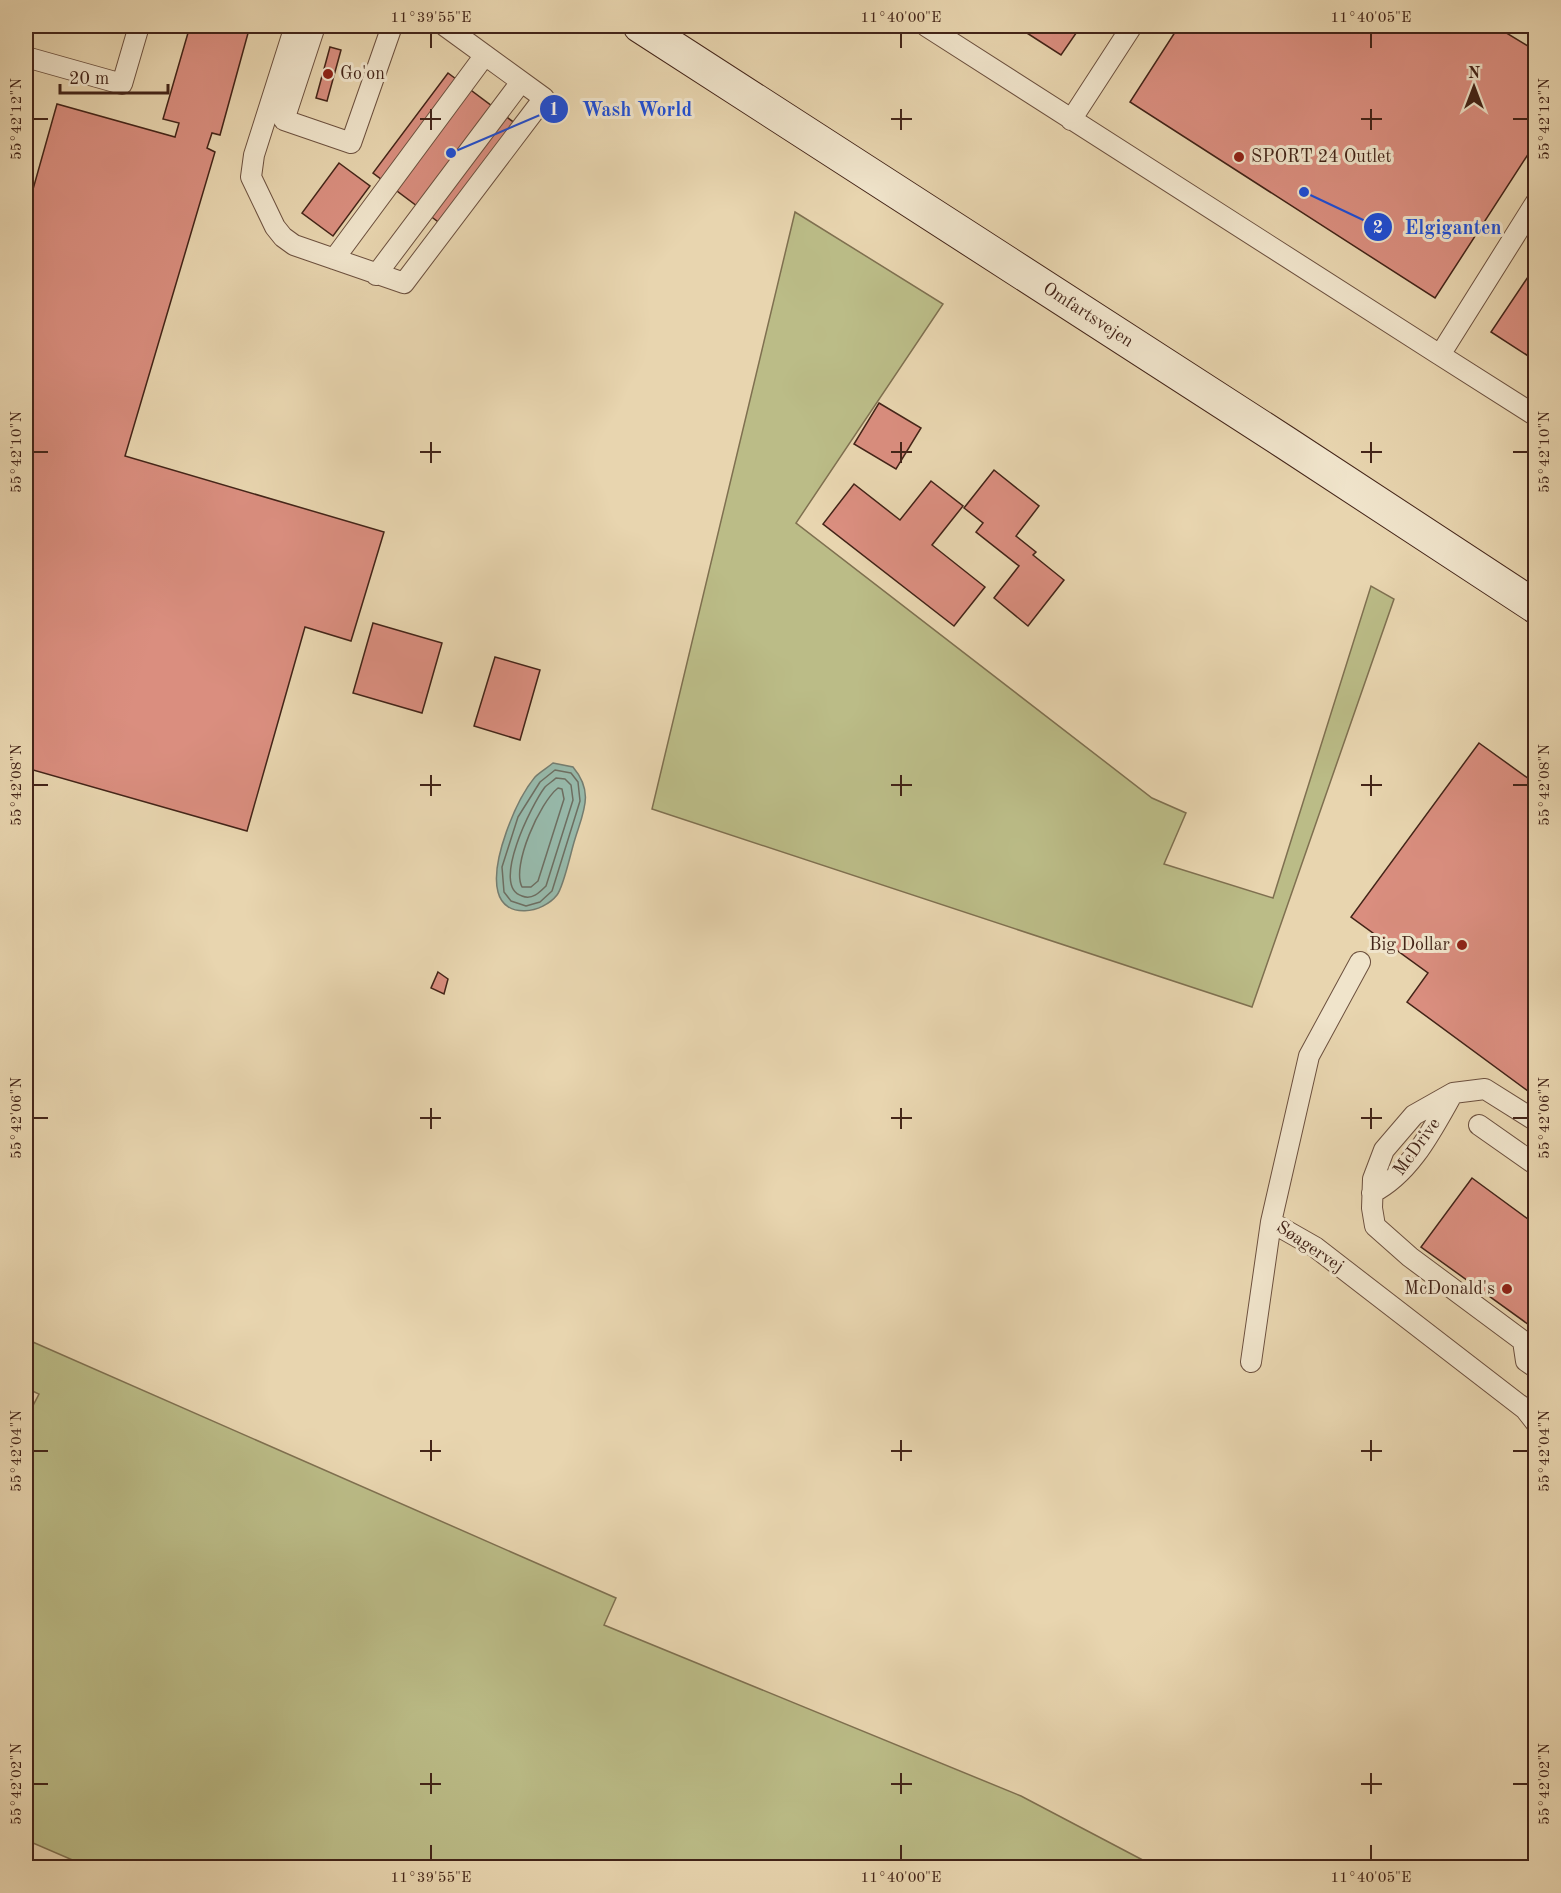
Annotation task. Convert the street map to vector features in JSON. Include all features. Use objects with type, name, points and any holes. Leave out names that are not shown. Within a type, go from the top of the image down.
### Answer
[{"type":"main road","name":"Omfartsvejen","points":[[640,26],[1536,607]]},
{"type":"lane","points":[[26,57],[122,84],[138,26]]},
{"type":"lane","points":[[295,26],[254,155],[251,177],[275,227],[294,244],[404,284],[544,98],[445,26]]},
{"type":"lane","points":[[315,26],[284,120],[351,143],[392,26]]},
{"type":"lane","points":[[926,26],[1536,416]]},
{"type":"lane","points":[[1071,120],[1132,26]]},
{"type":"lane","points":[[334,259],[485,55]]},
{"type":"lane","points":[[376,275],[521,82]]},
{"type":"lane","points":[[1440,355],[1536,202]]},
{"type":"lane","name":"Søagervej","points":[[1360,962],[1309,1056],[1271,1221],[1315,1247],[1525,1408],[1536,1423]]},
{"type":"lane","name":"McDrive","points":[[1536,1121],[1485,1089],[1453,1093],[1414,1115],[1384,1150],[1373,1179],[1372,1193],[1375,1226],[1410,1257],[1523,1341],[1526,1360],[1536,1368]]},
{"type":"lane","name":"McDrive","points":[[1372,1193],[1388,1185],[1402,1171],[1429,1136],[1453,1093]]},
{"type":"lane","points":[[1479,1125],[1536,1165]]},
{"type":"lane","points":[[1251,1362],[1271,1221]]},
{"type":"green space","points":[[795,212],[943,304],[796,523],[1152,798],[1186,813],[1164,864],[1273,898],[1371,586],[1394,599],[1252,1007],[652,809]]},
{"type":"green space","points":[[26,1339],[616,1598],[604,1625],[1021,1796],[1156,1867],[91,1868],[26,1840],[26,1419],[39,1394],[26,1388]]},
{"type":"water","points":[[553,763],[573,767],[579,776],[585,793],[584,810],[560,891],[543,906],[525,911],[516,910],[508,907],[502,901],[498,892],[497,879],[501,848],[520,800],[535,777]]},
{"type":"building","points":[[190,26],[250,26],[220,135],[212,133],[207,148],[215,152],[125,456],[384,532],[351,641],[305,627],[247,831],[26,768],[26,214],[57,104],[175,137],[179,123],[163,119]]},
{"type":"building","points":[[1016,26],[1081,26],[1061,55]]},
{"type":"building","points":[[1179,26],[1495,26],[1536,51],[1536,142],[1435,298],[1130,102]]},
{"type":"building","name":"Go'on","points":[[330,47],[341,50],[327,101],[316,98]]},
{"type":"building","points":[[448,73],[528,133],[453,233],[373,173]]},
{"type":"building","points":[[339,163],[370,186],[333,236],[302,213]]},
{"type":"building","points":[[1536,265],[1536,361],[1491,332]]},
{"type":"building","points":[[879,403],[921,428],[896,469],[854,444]]},
{"type":"building","points":[[994,470],[1039,506],[1016,536],[1036,552],[1033,555],[1064,580],[1028,626],[994,598],[1019,566],[976,532],[983,523],[964,508]]},
{"type":"building","points":[[931,481],[963,506],[932,545],[985,587],[954,626],[823,524],[854,484],[900,520]]},
{"type":"building","points":[[373,623],[442,643],[422,713],[353,693]]},
{"type":"building","points":[[495,657],[540,670],[520,740],[474,726]]},
{"type":"building","name":"Big Dollar","points":[[1479,743],[1536,784],[1536,1097],[1407,1002],[1428,973],[1351,917]]},
{"type":"building","points":[[438,972],[448,979],[444,994],[431,988]]},
{"type":"building","name":"McDonald's","points":[[1472,1178],[1536,1225],[1536,1330],[1421,1247]]},
{"type":"place","name":"Go'on","points":[[328,74]]},
{"type":"place","name":"Wash World","points":[[451,153]]},
{"type":"place","name":"SPORT 24 Outlet","points":[[1239,157]]},
{"type":"place","name":"Elgiganten","points":[[1304,192]]},
{"type":"place","name":"Big Dollar","points":[[1462,945]]},
{"type":"place","name":"McDonald's","points":[[1507,1289]]}]
